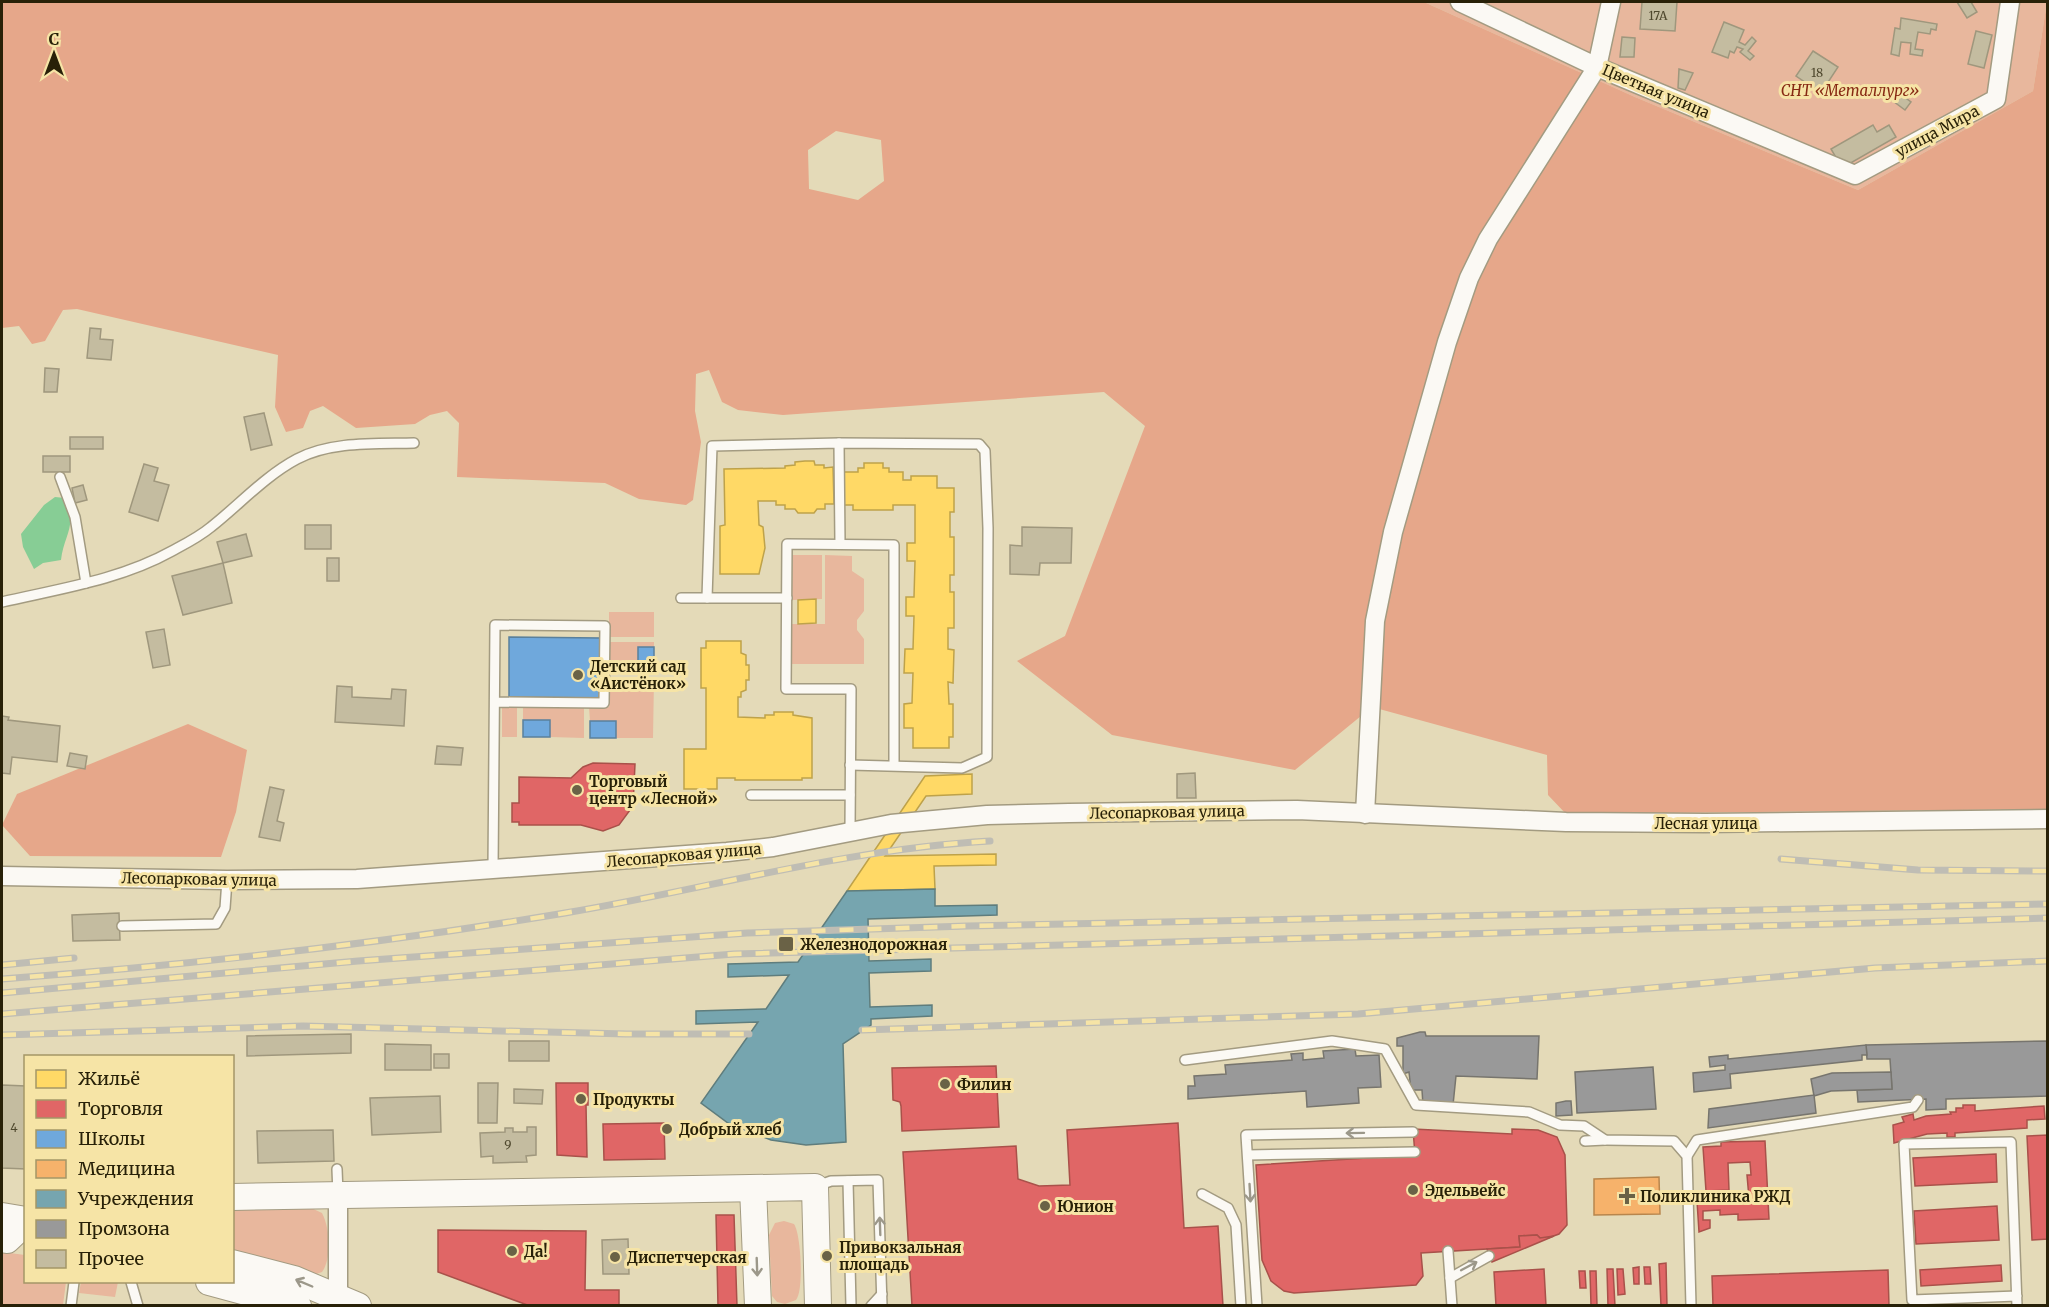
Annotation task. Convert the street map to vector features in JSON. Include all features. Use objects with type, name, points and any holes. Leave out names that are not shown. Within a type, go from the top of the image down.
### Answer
[{"type":"street","name":"Цветная улица","points":[[1460,2],[1597,67],[1855,175]]},
{"type":"street","points":[[1365,814],[1375,621],[1393,532],[1447,342],[1469,278],[1488,239],[1597,67],[1611,2]]},
{"type":"street","name":"улица Мира","points":[[1855,175],[1996,99],[2010,2]]},
{"type":"street","name":"Лесопарковая улица","points":[[2,876],[227,880],[357,879],[773,847],[891,824],[987,815],[1297,810],[1365,814]]},
{"type":"street","name":"Лесная улица","points":[[1365,814],[1566,822],[1694,823],[2048,819]]},
{"type":"street","points":[[234,1197],[338,1181],[815,1187],[818,1305]]},
{"type":"street","points":[[234,1264],[294,1279],[348,1301],[338,1181]]},
{"type":"street","points":[[753,1188],[758,1305]]},
{"type":"street","points":[[9,1235],[24,1223]]},
{"type":"street","points":[[216,1283],[298,1305]]},
{"type":"lane","points":[[2,602],[86,583],[133,568],[170,552],[208,530],[274,474],[297,459],[324,449],[414,443]]},
{"type":"lane","points":[[839,443],[840,544]]},
{"type":"lane","points":[[707,598],[712,446],[839,443],[979,444],[985,451],[988,528],[987,757],[962,768],[850,765]]},
{"type":"lane","points":[[60,477],[75,517],[86,583]]},
{"type":"lane","points":[[850,831],[851,689],[786,689],[787,544],[894,544],[894,765]]},
{"type":"lane","points":[[681,598],[787,598]]},
{"type":"lane","points":[[493,870],[495,625],[605,626],[604,703],[495,702]]},
{"type":"lane","points":[[751,795],[850,795]]},
{"type":"lane","points":[[122,926],[216,924],[225,908],[227,880]]},
{"type":"lane","points":[[1185,1060],[1332,1041],[1385,1049],[1416,1105],[1529,1112],[1560,1125],[1584,1126],[1605,1140]]},
{"type":"lane","points":[[1691,1305],[1687,1156],[1697,1140],[1913,1107],[1918,1100]]},
{"type":"lane","points":[[1257,1305],[1246,1135],[1413,1132]]},
{"type":"lane","points":[[1585,1141],[1674,1141],[1687,1156]]},
{"type":"lane","points":[[2011,1142],[2017,1301],[1912,1300],[1904,1144],[2011,1142]]},
{"type":"lane","points":[[1248,1155],[1415,1152]]},
{"type":"lane","points":[[815,1187],[831,1181],[878,1180],[882,1305]]},
{"type":"lane","points":[[848,1181],[851,1305]]},
{"type":"lane","points":[[1202,1194],[1228,1208],[1236,1225],[1241,1305]]},
{"type":"lane","points":[[1448,1251],[1452,1305]]},
{"type":"lane","points":[[1450,1278],[1489,1256]]},
{"type":"lane","points":[[71,1305],[74,1283]]},
{"type":"lane","points":[[131,1283],[138,1305]]},
{"type":"lane","points":[[871,1305],[882,1294]]},
{"type":"green space","name":"СНТ «Металлург»","points":[[1424,2],[2047,2],[2033,91],[1858,190],[1635,97]]},
{"type":"green space","points":[[792,555],[822,555],[822,599],[792,600]]},
{"type":"green space","points":[[825,555],[852,556],[852,571],[864,579],[864,611],[857,620],[857,630],[864,639],[864,664],[791,664],[791,624],[825,624]]},
{"type":"green space","points":[[609,612],[654,612],[654,637],[609,637]]},
{"type":"green space","points":[[609,642],[654,642],[654,647],[638,647],[638,673],[609,673]]},
{"type":"green space","points":[[609,678],[654,679],[653,738],[616,738],[616,721],[590,721],[589,707],[609,707]]},
{"type":"green space","points":[[502,707],[517,707],[517,737],[502,737]]},
{"type":"green space","points":[[523,707],[584,707],[584,738],[550,737],[550,720],[523,720]]},
{"type":"green space","points":[[309,1207],[322,1213],[327,1227],[329,1251],[322,1272],[311,1276],[234,1258],[234,1208]]},
{"type":"green space","points":[[784,1221],[794,1224],[801,1262],[798,1295],[796,1300],[785,1304],[777,1302],[772,1296],[769,1235],[775,1223]]},
{"type":"green space","points":[[2,1252],[24,1255],[24,1283],[66,1283],[63,1305],[2,1305]]},
{"type":"green space","points":[[81,1283],[118,1283],[115,1297],[79,1293]]},
{"type":"shaded area","points":[[2,2],[1424,2],[1635,97],[1858,190],[2033,91],[2047,2],[2047,809],[1566,814],[1548,795],[1547,755],[1372,707],[1295,770],[1112,735],[1017,661],[1065,636],[1145,426],[1104,392],[783,415],[738,410],[722,402],[709,370],[696,374],[695,411],[701,442],[693,500],[686,505],[639,499],[605,483],[457,477],[459,423],[447,411],[430,415],[415,424],[356,428],[323,406],[310,411],[303,428],[286,432],[275,407],[278,355],[77,309],[63,310],[45,341],[32,344],[19,326],[2,328]],"holes":[[[836,131],[881,140],[884,181],[858,200],[809,189],[808,150]]]},
{"type":"shaded area","points":[[55,497],[65,498],[70,516],[69,530],[61,560],[43,563],[34,569],[23,547],[21,534],[44,505]]},
{"type":"shaded area","points":[[188,724],[247,750],[236,812],[221,857],[30,856],[2,825],[17,794]]},
{"type":"building: Жильё","points":[[814,461],[815,465],[824,465],[824,468],[833,467],[834,504],[825,504],[825,509],[817,509],[814,513],[798,513],[795,509],[785,509],[785,505],[776,505],[776,501],[758,501],[759,525],[763,527],[765,548],[759,574],[720,574],[720,526],[725,525],[724,469],[785,468],[785,466],[795,465],[795,462]]},
{"type":"building: Жильё","points":[[864,463],[883,463],[883,468],[889,468],[889,472],[903,472],[903,480],[911,480],[911,476],[937,476],[937,488],[954,488],[954,512],[950,512],[950,537],[954,537],[954,575],[950,575],[950,592],[954,592],[954,628],[948,628],[948,649],[954,650],[953,683],[948,682],[949,704],[953,704],[953,737],[949,737],[949,748],[913,748],[913,728],[904,728],[904,704],[912,703],[913,673],[904,673],[905,649],[913,649],[914,616],[906,616],[906,597],[914,597],[915,561],[907,561],[907,543],[915,543],[915,505],[893,505],[893,510],[853,510],[853,505],[844,505],[844,472],[858,472],[858,468],[864,468]]},
{"type":"building: Жильё","points":[[816,599],[816,623],[798,624],[798,600]]},
{"type":"building: Жильё","points":[[706,641],[741,641],[741,653],[746,655],[746,665],[749,665],[749,680],[746,680],[746,690],[741,692],[741,697],[738,697],[738,717],[765,718],[765,715],[774,715],[774,712],[793,712],[793,715],[812,718],[812,778],[735,780],[735,778],[717,778],[717,789],[684,789],[684,749],[706,749],[706,688],[701,688],[701,648],[706,648]]},
{"type":"building: Жильё","points":[[972,774],[972,794],[926,796],[885,856],[996,854],[996,865],[934,866],[935,889],[847,891],[925,776]]},
{"type":"building: Торговля","name":"Торговый центр «Лесной»","points":[[593,763],[635,764],[633,806],[619,825],[603,831],[581,825],[519,825],[519,822],[512,822],[512,803],[519,803],[519,777],[571,778],[583,767]]},
{"type":"building: Торговля","name":"Филин","points":[[996,1066],[999,1127],[902,1131],[900,1102],[893,1100],[892,1068]]},
{"type":"building: Торговля","points":[[556,1083],[588,1083],[587,1157],[557,1155]]},
{"type":"building: Торговля","points":[[1963,1105],[1975,1105],[1975,1111],[2044,1106],[2045,1119],[2027,1120],[2027,1128],[1955,1133],[1955,1137],[1947,1137],[1947,1133],[1927,1134],[1894,1143],[1893,1125],[1904,1122],[1902,1117],[1913,1114],[1914,1120],[1926,1116],[1951,1114],[1950,1112],[1956,1112],[1956,1108],[1963,1108]]},
{"type":"building: Торговля","points":[[664,1123],[665,1159],[604,1160],[603,1124]]},
{"type":"building: Торговля","name":"Юнион","points":[[1178,1123],[1184,1228],[1218,1226],[1223,1306],[912,1306],[903,1152],[1016,1146],[1018,1179],[1039,1186],[1070,1185],[1067,1130]]},
{"type":"building: Торговля","name":"Эдельвейс","points":[[1413,1129],[1512,1134],[1512,1129],[1538,1130],[1557,1137],[1565,1155],[1567,1225],[1559,1234],[1548,1238],[1540,1238],[1537,1235],[1519,1236],[1520,1247],[1421,1253],[1423,1276],[1416,1285],[1294,1293],[1284,1291],[1271,1281],[1262,1260],[1256,1165],[1415,1155]]},
{"type":"building: Торговля","points":[[2048,1135],[2048,1239],[2032,1240],[2027,1136]]},
{"type":"building: Торговля","points":[[1765,1141],[1769,1219],[1738,1220],[1738,1214],[1720,1215],[1720,1210],[1703,1211],[1703,1220],[1710,1220],[1710,1228],[1699,1232],[1697,1201],[1749,1198],[1747,1175],[1751,1175],[1750,1162],[1728,1163],[1729,1190],[1706,1191],[1703,1147],[1721,1146],[1721,1142]]},
{"type":"building: Торговля","points":[[1996,1154],[1997,1182],[1915,1186],[1913,1158]]},
{"type":"building: Торговля","points":[[1997,1206],[1999,1240],[1916,1244],[1914,1211]]},
{"type":"building: Торговля","points":[[716,1215],[734,1215],[737,1306],[718,1306]]},
{"type":"building: Торговля","name":"Да!","points":[[438,1230],[586,1231],[585,1290],[619,1290],[619,1306],[530,1306],[438,1272]]},
{"type":"building: Торговля","points":[[1537,1235],[1540,1238],[1554,1236],[1492,1262],[1487,1249],[1520,1247],[1519,1236]]},
{"type":"building: Торговля","points":[[1666,1263],[1667,1306],[1661,1306],[1659,1264]]},
{"type":"building: Торговля","points":[[2001,1265],[2002,1281],[1921,1286],[1920,1270]]},
{"type":"building: Торговля","points":[[1639,1267],[1639,1284],[1634,1284],[1633,1268]]},
{"type":"building: Торговля","points":[[1644,1267],[1650,1267],[1651,1284],[1645,1284]]},
{"type":"building: Торговля","points":[[1544,1269],[1546,1306],[1496,1306],[1494,1272]]},
{"type":"building: Торговля","points":[[1607,1269],[1613,1269],[1615,1306],[1608,1306]]},
{"type":"building: Торговля","points":[[1617,1269],[1623,1269],[1625,1294],[1618,1295]]},
{"type":"building: Торговля","points":[[1888,1270],[1889,1306],[1713,1306],[1712,1276]]},
{"type":"building: Торговля","points":[[1579,1271],[1585,1271],[1586,1288],[1580,1288]]},
{"type":"building: Торговля","points":[[1590,1271],[1596,1271],[1597,1305],[1591,1306]]},
{"type":"building: Школы","points":[[509,637],[600,638],[600,698],[509,697]]},
{"type":"building: Школы","points":[[638,647],[654,647],[654,673],[638,673]]},
{"type":"building: Школы","points":[[523,720],[550,720],[550,737],[523,737]]},
{"type":"building: Школы","points":[[590,721],[616,721],[616,738],[590,738]]},
{"type":"building: Медицина","name":"Поликлиника РЖД","points":[[1659,1177],[1660,1214],[1594,1215],[1594,1179]]},
{"type":"building: Учреждения","points":[[935,889],[935,906],[997,905],[997,915],[868,919],[869,961],[931,959],[931,971],[869,973],[870,1007],[932,1005],[932,1016],[871,1019],[871,1025],[843,1044],[846,1142],[806,1145],[771,1140],[728,1123],[701,1103],[758,1022],[696,1024],[696,1011],[766,1009],[789,975],[728,977],[728,964],[798,962],[847,891]]},
{"type":"building: Промзона","points":[[1425,1032],[1426,1036],[1539,1036],[1537,1079],[1456,1076],[1453,1105],[1423,1105],[1422,1090],[1411,1090],[1409,1072],[1403,1074],[1403,1046],[1397,1046],[1397,1038]]},
{"type":"building: Промзона","points":[[2048,1041],[2048,1096],[1946,1099],[1946,1109],[1926,1110],[1926,1099],[1858,1102],[1857,1090],[1892,1089],[1890,1059],[1867,1059],[1866,1045]]},
{"type":"building: Промзона","points":[[1866,1045],[1867,1055],[1862,1055],[1862,1060],[1730,1074],[1731,1088],[1694,1092],[1693,1073],[1725,1070],[1725,1065],[1710,1067],[1709,1057],[1728,1055],[1728,1059]]},
{"type":"building: Промзона","points":[[1355,1049],[1356,1056],[1379,1055],[1381,1087],[1358,1088],[1359,1103],[1307,1107],[1306,1091],[1188,1099],[1188,1086],[1195,1086],[1194,1076],[1226,1074],[1225,1065],[1292,1060],[1291,1054],[1303,1053],[1303,1060],[1324,1058],[1323,1051]]},
{"type":"building: Промзона","points":[[1653,1067],[1656,1109],[1577,1113],[1575,1072]]},
{"type":"building: Промзона","points":[[1891,1072],[1892,1089],[1831,1091],[1814,1096],[1811,1079],[1832,1073]]},
{"type":"building: Промзона","points":[[1814,1095],[1816,1113],[1708,1128],[1709,1109]]},
{"type":"building: Промзона","points":[[1571,1101],[1572,1115],[1556,1116],[1556,1103]]},
{"type":"building: Прочее","points":[[1642,2],[1677,2],[1675,31],[1640,29]]},
{"type":"building: Прочее","points":[[1957,2],[1971,2],[1977,12],[1967,18]]},
{"type":"building: Прочее","points":[[1901,18],[1937,24],[1936,30],[1931,29],[1930,34],[1918,32],[1915,49],[1923,50],[1922,56],[1910,54],[1911,43],[1901,42],[1899,56],[1891,54],[1895,28],[1900,29]]},
{"type":"building: Прочее","points":[[1724,22],[1744,30],[1739,42],[1745,45],[1752,37],[1756,41],[1748,51],[1754,56],[1750,60],[1740,52],[1743,49],[1737,47],[1734,53],[1730,51],[1728,58],[1712,52]]},
{"type":"building: Прочее","points":[[1976,31],[1992,35],[1984,68],[1968,64]]},
{"type":"building: Прочее","points":[[1622,37],[1635,38],[1634,57],[1620,57]]},
{"type":"building: Прочее","points":[[1813,51],[1838,67],[1821,93],[1796,76]]},
{"type":"building: Прочее","points":[[1679,69],[1693,73],[1685,90],[1678,88]]},
{"type":"building: Прочее","points":[[1895,90],[1911,102],[1905,110],[1889,98]]},
{"type":"building: Прочее","points":[[1873,125],[1877,132],[1889,125],[1896,137],[1842,168],[1831,149]]},
{"type":"building: Прочее","points":[[90,328],[101,329],[100,339],[113,340],[111,360],[87,358]]},
{"type":"building: Прочее","points":[[45,368],[59,369],[57,392],[44,392]]},
{"type":"building: Прочее","points":[[264,413],[272,445],[251,450],[244,417]]},
{"type":"building: Прочее","points":[[70,437],[103,437],[103,449],[70,449]]},
{"type":"building: Прочее","points":[[43,456],[70,456],[70,472],[43,472]]},
{"type":"building: Прочее","points":[[144,464],[158,468],[154,481],[169,485],[158,521],[129,512]]},
{"type":"building: Прочее","points":[[83,485],[87,500],[75,503],[72,488]]},
{"type":"building: Прочее","points":[[305,525],[331,525],[331,549],[305,549]]},
{"type":"building: Прочее","points":[[1022,527],[1072,528],[1071,563],[1040,563],[1039,575],[1010,574],[1010,545],[1022,546]]},
{"type":"building: Прочее","points":[[246,534],[252,556],[223,563],[217,542]]},
{"type":"building: Прочее","points":[[327,558],[339,558],[339,581],[327,581]]},
{"type":"building: Прочее","points":[[223,563],[232,603],[183,615],[172,576]]},
{"type":"building: Прочее","points":[[164,629],[170,665],[153,668],[146,632]]},
{"type":"building: Прочее","points":[[337,686],[352,687],[352,697],[391,699],[392,689],[406,690],[404,726],[335,722]]},
{"type":"building: Прочее","points":[[2,716],[9,717],[8,720],[60,726],[57,762],[12,757],[10,774],[2,773]]},
{"type":"building: Прочее","points":[[437,746],[463,748],[461,765],[435,764]]},
{"type":"building: Прочее","points":[[70,753],[87,756],[85,769],[67,766]]},
{"type":"building: Прочее","points":[[1195,773],[1196,798],[1177,798],[1177,774]]},
{"type":"building: Прочее","points":[[270,787],[284,790],[277,821],[284,823],[280,841],[259,837]]},
{"type":"building: Прочее","points":[[119,913],[120,940],[73,941],[72,915]]},
{"type":"building: Прочее","points":[[351,1034],[351,1053],[247,1056],[247,1036]]},
{"type":"building: Прочее","points":[[509,1041],[549,1041],[549,1061],[509,1061]]},
{"type":"building: Прочее","points":[[385,1044],[431,1045],[431,1070],[385,1070]]},
{"type":"building: Прочее","points":[[434,1054],[449,1054],[449,1068],[434,1068]]},
{"type":"building: Прочее","points":[[478,1083],[498,1083],[497,1123],[478,1123]]},
{"type":"building: Прочее","points":[[2,1085],[24,1086],[24,1169],[2,1168]]},
{"type":"building: Прочее","points":[[514,1089],[543,1090],[542,1104],[514,1103]]},
{"type":"building: Прочее","points":[[440,1096],[441,1132],[372,1135],[370,1098]]},
{"type":"building: Прочее","points":[[527,1127],[536,1127],[536,1155],[526,1156],[527,1162],[493,1163],[493,1156],[481,1157],[480,1133],[505,1132],[505,1128],[513,1128],[513,1132],[527,1132]]},
{"type":"building: Прочее","points":[[333,1130],[334,1161],[258,1163],[257,1131]]},
{"type":"building: Прочее","name":"Диспетчерская","points":[[628,1239],[629,1274],[603,1274],[602,1240]]},
{"type":"railway","points":[[2,979],[143,967],[354,944],[565,913],[882,852],[990,841]]},
{"type":"railway","points":[[1781,859],[1918,870],[2048,871]]},
{"type":"railway","points":[[2,993],[358,961],[747,933],[967,926],[2048,904]]},
{"type":"railway","points":[[2,1014],[734,954],[2048,918]]},
{"type":"railway","points":[[2,965],[74,958]]},
{"type":"railway","points":[[862,1030],[1358,1014],[1875,968],[2048,961]]},
{"type":"railway","points":[[2,1035],[303,1026],[626,1034],[749,1034]]},
{"type":"place","name":"Детский сад «Аистёнок»","points":[[578,675]]},
{"type":"place","name":"Торговый центр «Лесной»","points":[[577,790]]},
{"type":"place","name":"Железнодорожная","points":[[786,944]]},
{"type":"place","name":"Филин","points":[[945,1084]]},
{"type":"place","name":"Продукты","points":[[581,1099]]},
{"type":"place","name":"Добрый хлеб","points":[[667,1129]]},
{"type":"place","name":"Эдельвейс","points":[[1413,1190]]},
{"type":"place","name":"Поликлиника РЖД","points":[[1627,1196]]},
{"type":"place","name":"Юнион","points":[[1045,1206]]},
{"type":"place","name":"Да!","points":[[512,1251]]},
{"type":"place","name":"Привокзальная площадь","points":[[827,1256]]},
{"type":"place","name":"Диспетчерская","points":[[615,1257]]}]
